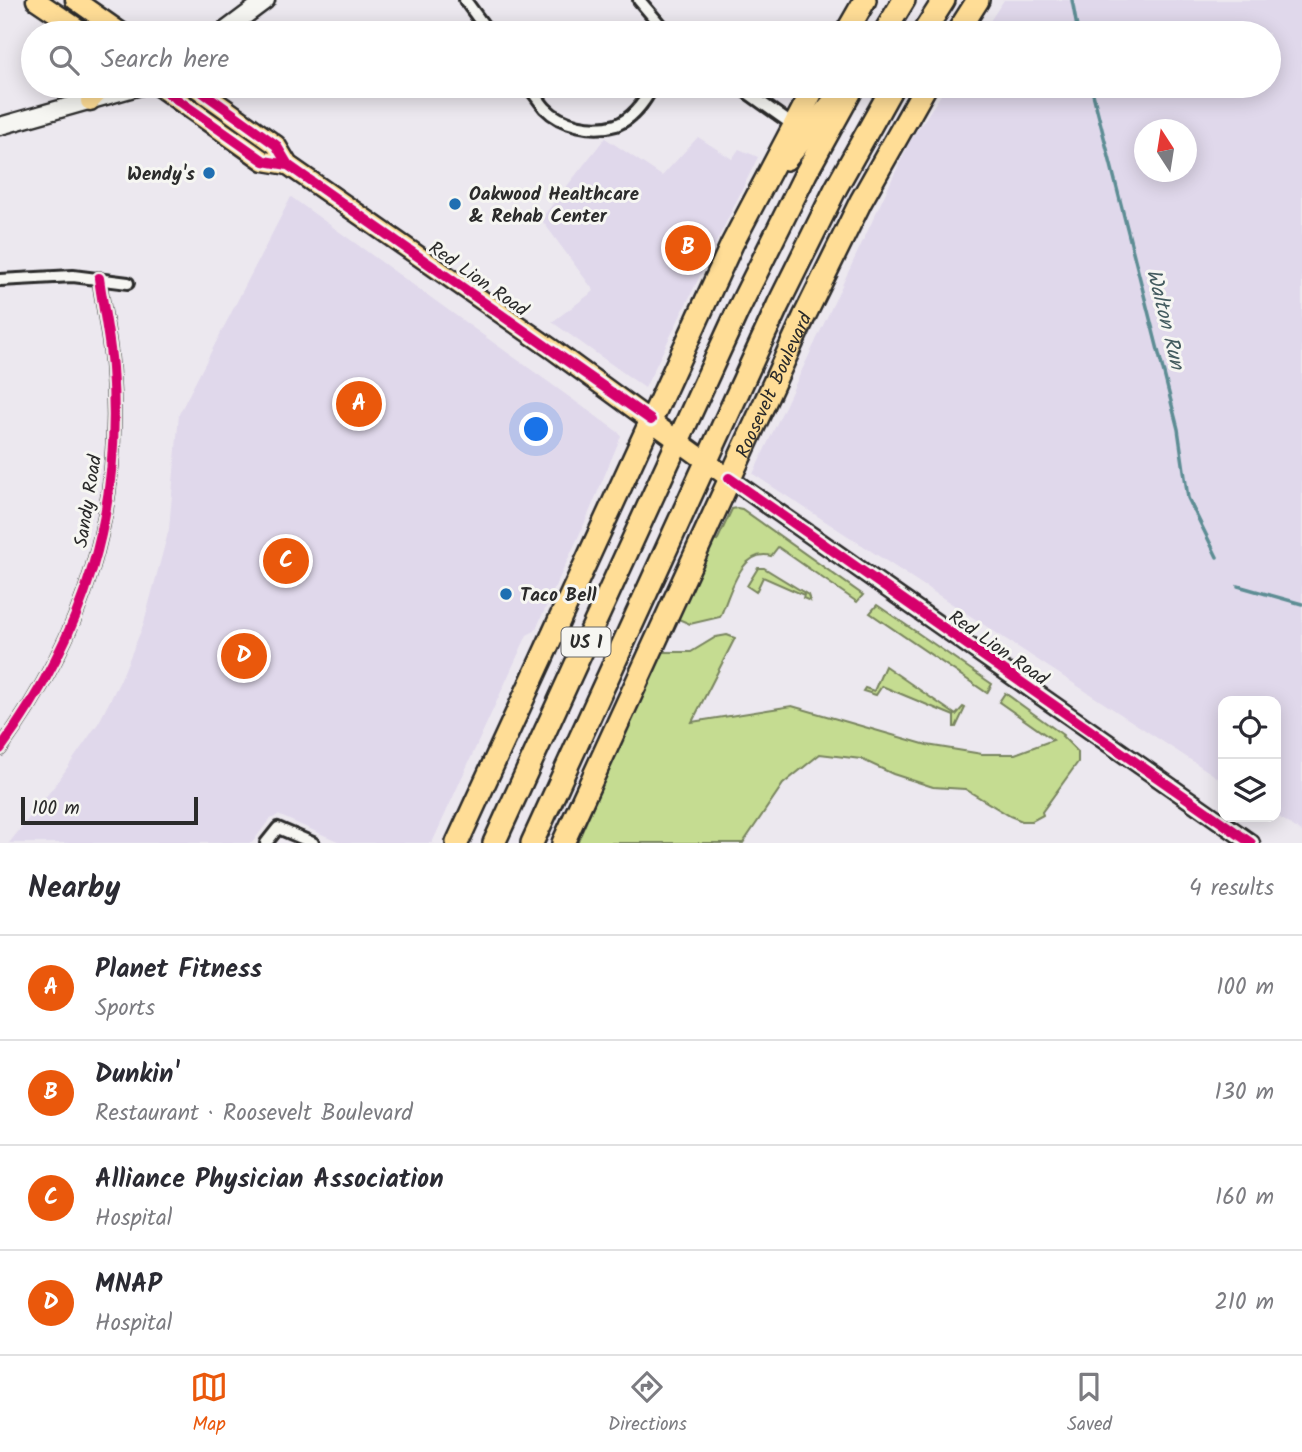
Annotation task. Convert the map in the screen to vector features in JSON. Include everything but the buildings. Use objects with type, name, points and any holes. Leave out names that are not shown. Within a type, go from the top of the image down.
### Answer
[{"type":"highway","points":[[853,21],[865,0]]},
{"type":"highway","points":[[891,21],[904,0]]},
{"type":"highway","points":[[931,21],[944,0]]},
{"type":"highway","points":[[965,21],[978,0]]},
{"type":"highway","name":"US 1","points":[[457,843],[757,193],[808,98]]},
{"type":"highway","points":[[757,193],[837,98]]},
{"type":"highway","name":"US 1","points":[[495,843],[771,241],[848,98]]},
{"type":"highway","name":"Roosevelt Boulevard","points":[[532,843],[806,246],[887,98]]},
{"type":"highway","points":[[861,201],[891,98]]},
{"type":"highway","name":"Roosevelt Boulevard","points":[[563,843],[804,317],[861,201],[919,98]]},
{"type":"highway","points":[[541,843],[594,773]]},
{"type":"main road","points":[[36,0],[67,21]]},
{"type":"main road","points":[[75,0],[105,21]]},
{"type":"main road","points":[[90,101],[93,98]]},
{"type":"main road","name":"Red Lion Road","points":[[175,98],[264,161],[288,165]]},
{"type":"main road","name":"Red Lion Road","points":[[211,98],[276,145],[288,165],[651,420],[729,478]]},
{"type":"street","points":[[238,21],[266,0]]},
{"type":"street","points":[[465,0],[480,21]]},
{"type":"street","points":[[639,0],[657,21]]},
{"type":"street","points":[[0,126],[100,98]]},
{"type":"street","points":[[537,98],[561,120],[576,125],[598,127],[617,124],[633,114],[647,98]]},
{"type":"street","points":[[755,98],[793,125]]},
{"type":"street","points":[[0,280],[46,276],[99,278],[128,283]]},
{"type":"street","name":"Sandy Road","points":[[0,749],[28,710],[60,655],[82,603],[106,518],[113,452],[112,368],[99,278]]},
{"type":"street","name":"Red Lion Road","points":[[729,478],[1251,843]]},
{"type":"street","points":[[266,843],[278,828],[313,843]]},
{"type":"shaded area","points":[[1004,0],[1302,0],[1302,832],[1281,818],[1281,696],[1218,696],[1218,778],[753,474],[910,141],[939,98],[1281,98],[1281,21],[990,21]]},
{"type":"shaded area","points":[[698,137],[732,159],[739,149],[758,157],[645,388],[552,322],[594,291],[541,219],[605,138],[662,176]]},
{"type":"shaded area","points":[[291,197],[618,432],[621,436],[586,520],[535,631],[527,635],[432,843],[342,843],[278,815],[269,820],[252,843],[9,843],[56,784],[99,722],[120,681],[143,626],[169,529],[179,414]]},
{"type":"green space","points":[[737,508],[863,595],[857,602],[778,547],[771,556],[760,555],[744,566],[732,586],[720,617],[690,624],[676,618],[712,540],[717,541],[732,509]]},
{"type":"green space","points":[[758,568],[764,568],[808,595],[810,601],[803,598],[804,595],[763,577],[756,592],[747,586]]},
{"type":"green space","points":[[877,605],[992,684],[987,693],[870,613]]},
{"type":"green space","points":[[727,635],[735,638],[692,722],[792,706],[927,745],[982,754],[1015,754],[1053,740],[999,702],[1005,693],[1063,735],[1078,752],[1078,762],[1042,812],[1043,815],[1032,821],[1022,821],[1010,816],[965,789],[933,787],[893,774],[861,759],[820,754],[783,784],[743,843],[577,843],[660,652],[691,652],[716,637]]},
{"type":"green space","points":[[885,666],[956,715],[965,708],[956,727],[954,716],[882,686],[876,695],[863,691],[865,688],[874,691]]},
{"type":"waterway","name":"Walton Run","points":[[1072,0],[1076,21]]},
{"type":"waterway","name":"Walton Run","points":[[1094,98],[1178,429],[1188,498],[1217,557]]},
{"type":"waterway","name":"Walton Run","points":[[1238,586],[1302,604]]},
{"type":"cycle path","points":[[175,98],[264,161],[288,165]]},
{"type":"cycle path","points":[[211,98],[276,145],[288,165],[651,420]]},
{"type":"cycle path","points":[[0,749],[30,705],[55,661],[76,615],[92,569],[104,521],[114,421],[111,357],[99,278]]},
{"type":"cycle path","points":[[729,478],[1251,843]]},
{"type":"place","name":"Wendy's","points":[[209,173]]},
{"type":"place","name":"Oakwood Healthcare & Rehab Center","points":[[455,204]]},
{"type":"place","name":"Dunkin'","points":[[688,248]]},
{"type":"place","name":"Planet Fitness","points":[[359,404]]},
{"type":"place","name":"Alliance Physician Association","points":[[286,561]]},
{"type":"place","name":"Taco Bell","points":[[506,594]]},
{"type":"place","name":"MNAP","points":[[244,656]]}]
